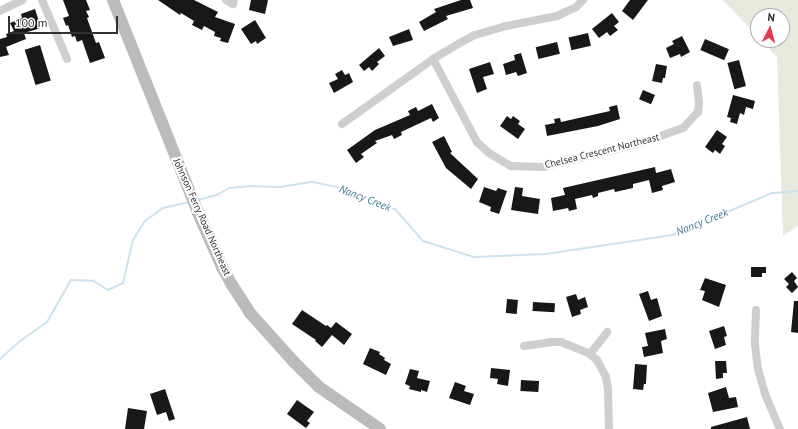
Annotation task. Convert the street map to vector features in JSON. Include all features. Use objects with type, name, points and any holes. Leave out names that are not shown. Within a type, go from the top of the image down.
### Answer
[{"type":"main road","name":"Johnson Ferry Road Northeast","points":[[113,0],[187,186],[222,267],[250,313],[294,362],[319,386],[380,429]]},
{"type":"street","points":[[0,11],[23,0]]},
{"type":"street","points":[[42,0],[67,59]]},
{"type":"street","points":[[226,0],[233,4],[234,0]]},
{"type":"street","points":[[342,124],[433,59],[475,35],[506,26],[557,16],[576,7],[583,0]]},
{"type":"street","name":"Chelsea Crescent Northeast","points":[[433,59],[477,142],[489,153],[511,166],[543,167],[641,143],[683,128],[698,112],[699,102],[697,85]]},
{"type":"street","points":[[756,310],[755,345],[758,369],[765,394],[780,429]]},
{"type":"street","points":[[590,354],[608,332]]},
{"type":"street","points":[[524,346],[561,342],[590,354],[597,360],[606,377],[610,405],[609,429]]},
{"type":"shaded area","points":[[723,0],[798,0],[798,226],[783,236],[777,57],[769,48],[790,48],[790,8],[750,8],[750,29]]},
{"type":"building","points":[[63,0],[86,0],[90,10],[86,11],[89,17],[87,18],[96,43],[99,42],[105,58],[90,63],[82,40],[77,42],[75,36],[72,37],[68,25],[66,26],[63,18],[69,16]]},
{"type":"building","points":[[158,0],[194,0],[218,12],[215,17],[235,24],[228,43],[220,41],[221,38],[214,36],[215,32],[204,26],[202,30],[192,25],[194,21],[181,13],[180,15]]},
{"type":"building","points":[[251,0],[268,0],[265,14],[249,10]]},
{"type":"building","points":[[461,0],[470,0],[473,8],[446,16],[448,19],[424,31],[419,22],[436,12],[434,9]]},
{"type":"building","points":[[630,0],[648,0],[633,20],[622,11]]},
{"type":"building","points":[[35,9],[41,28],[24,33],[26,39],[6,47],[9,55],[0,57],[0,39],[7,37],[6,34],[14,31],[10,23],[22,18],[21,14]]},
{"type":"building","points":[[612,13],[619,22],[614,26],[618,30],[610,36],[607,32],[599,38],[592,29]]},
{"type":"building","points":[[255,20],[266,38],[257,44],[256,41],[251,44],[241,29]]},
{"type":"building","points":[[409,29],[413,40],[393,46],[389,37]]},
{"type":"building","points":[[588,33],[591,46],[571,50],[569,37]]},
{"type":"building","points":[[682,36],[690,52],[681,57],[680,54],[670,58],[666,48],[674,44],[672,41]]},
{"type":"building","points":[[705,39],[729,49],[724,60],[700,50]]},
{"type":"building","points":[[557,42],[560,54],[539,59],[536,47]]},
{"type":"building","points":[[40,45],[51,80],[36,85],[25,50]]},
{"type":"building","points":[[379,48],[385,56],[377,62],[379,64],[372,71],[369,67],[364,71],[359,65]]},
{"type":"building","points":[[521,53],[527,73],[518,76],[516,72],[506,75],[503,64],[515,60],[514,55]]},
{"type":"building","points":[[739,60],[746,86],[734,89],[727,63]]},
{"type":"building","points":[[490,62],[494,74],[483,77],[487,89],[477,93],[469,69]]},
{"type":"building","points":[[656,64],[667,66],[665,78],[663,78],[662,83],[652,81]]},
{"type":"building","points":[[342,70],[345,75],[349,73],[353,82],[334,93],[329,83],[338,79],[335,74]]},
{"type":"building","points":[[643,90],[655,95],[651,104],[639,99]]},
{"type":"building","points":[[733,95],[755,101],[753,109],[746,107],[744,115],[740,113],[737,124],[730,122],[731,118],[727,117]]},
{"type":"building","points":[[432,104],[439,118],[433,122],[431,118],[401,132],[402,135],[394,139],[392,135],[375,141],[377,143],[361,154],[364,157],[356,163],[347,150],[375,130],[410,115],[408,111],[416,107],[418,111]]},
{"type":"building","points":[[617,105],[620,119],[598,126],[547,136],[545,125],[555,123],[554,119],[560,118],[561,122],[610,111],[609,107]]},
{"type":"building","points":[[507,116],[511,119],[513,116],[520,121],[518,124],[525,129],[518,139],[500,126]]},
{"type":"building","points":[[717,130],[727,137],[722,144],[725,146],[720,154],[715,150],[713,153],[705,147]]},
{"type":"building","points":[[444,136],[452,152],[450,153],[478,179],[471,189],[446,168],[432,142]]},
{"type":"building","points":[[655,167],[656,173],[671,169],[675,182],[662,186],[663,190],[652,193],[649,180],[633,184],[633,188],[615,192],[614,189],[598,193],[598,196],[593,198],[592,195],[575,199],[577,209],[569,211],[568,208],[553,211],[551,198],[565,195],[563,188]]},
{"type":"building","points":[[484,187],[496,191],[498,188],[507,191],[499,214],[490,211],[491,207],[479,202]]},
{"type":"building","points":[[515,187],[523,188],[522,196],[540,199],[538,214],[511,210]]},
{"type":"building","points":[[751,267],[766,267],[766,273],[762,273],[762,277],[751,277]]},
{"type":"building","points":[[792,272],[797,278],[794,281],[798,287],[792,293],[786,287],[789,284],[784,279]]},
{"type":"building","points":[[705,278],[726,285],[719,307],[702,300],[705,291],[700,290]]},
{"type":"building","points":[[648,291],[651,300],[657,298],[662,316],[649,321],[639,294]]},
{"type":"building","points":[[576,294],[578,300],[585,297],[588,307],[580,310],[581,314],[572,317],[566,297]]},
{"type":"building","points":[[507,299],[518,300],[517,314],[506,313]]},
{"type":"building","points":[[794,301],[798,301],[798,333],[791,332]]},
{"type":"building","points":[[533,302],[555,303],[554,312],[533,311]]},
{"type":"building","points":[[302,310],[326,326],[327,325],[331,328],[336,322],[352,334],[344,345],[332,335],[322,347],[315,341],[316,340],[292,324]]},
{"type":"building","points":[[724,326],[727,336],[724,337],[726,345],[715,349],[709,331]]},
{"type":"building","points":[[665,329],[667,339],[661,341],[663,353],[644,357],[642,347],[648,346],[645,333]]},
{"type":"building","points":[[370,348],[380,352],[379,354],[385,358],[384,360],[391,364],[386,375],[363,364]]},
{"type":"building","points":[[715,361],[726,361],[727,373],[723,373],[723,378],[716,379]]},
{"type":"building","points":[[635,364],[647,365],[646,384],[644,384],[643,390],[633,389]]},
{"type":"building","points":[[491,368],[510,370],[508,386],[497,384],[498,379],[490,378]]},
{"type":"building","points":[[410,369],[419,371],[417,378],[430,381],[427,392],[409,389],[410,386],[405,384]]},
{"type":"building","points":[[521,380],[539,381],[538,392],[520,391]]},
{"type":"building","points":[[455,382],[466,386],[464,391],[474,394],[470,405],[449,398]]},
{"type":"building","points":[[726,387],[729,398],[736,397],[738,407],[713,412],[708,393]]},
{"type":"building","points":[[165,389],[175,419],[169,421],[166,412],[157,415],[150,394]]},
{"type":"building","points":[[297,400],[314,412],[307,421],[310,423],[306,428],[287,414]]},
{"type":"building","points":[[128,408],[147,411],[144,429],[125,429]]},
{"type":"building","points":[[747,417],[750,429],[711,429],[711,427]]},
{"type":"waterway","name":"Nancy Creek","points":[[198,200],[217,195],[229,188],[250,186],[280,187],[313,182],[345,189],[395,209],[423,241],[474,257],[546,254],[673,235],[772,193],[798,191]]},
{"type":"waterway","name":"Nancy Creek","points":[[0,359],[20,341],[47,322],[71,280],[94,281],[108,290],[123,283],[133,240],[145,221],[163,208],[188,202]]}]
